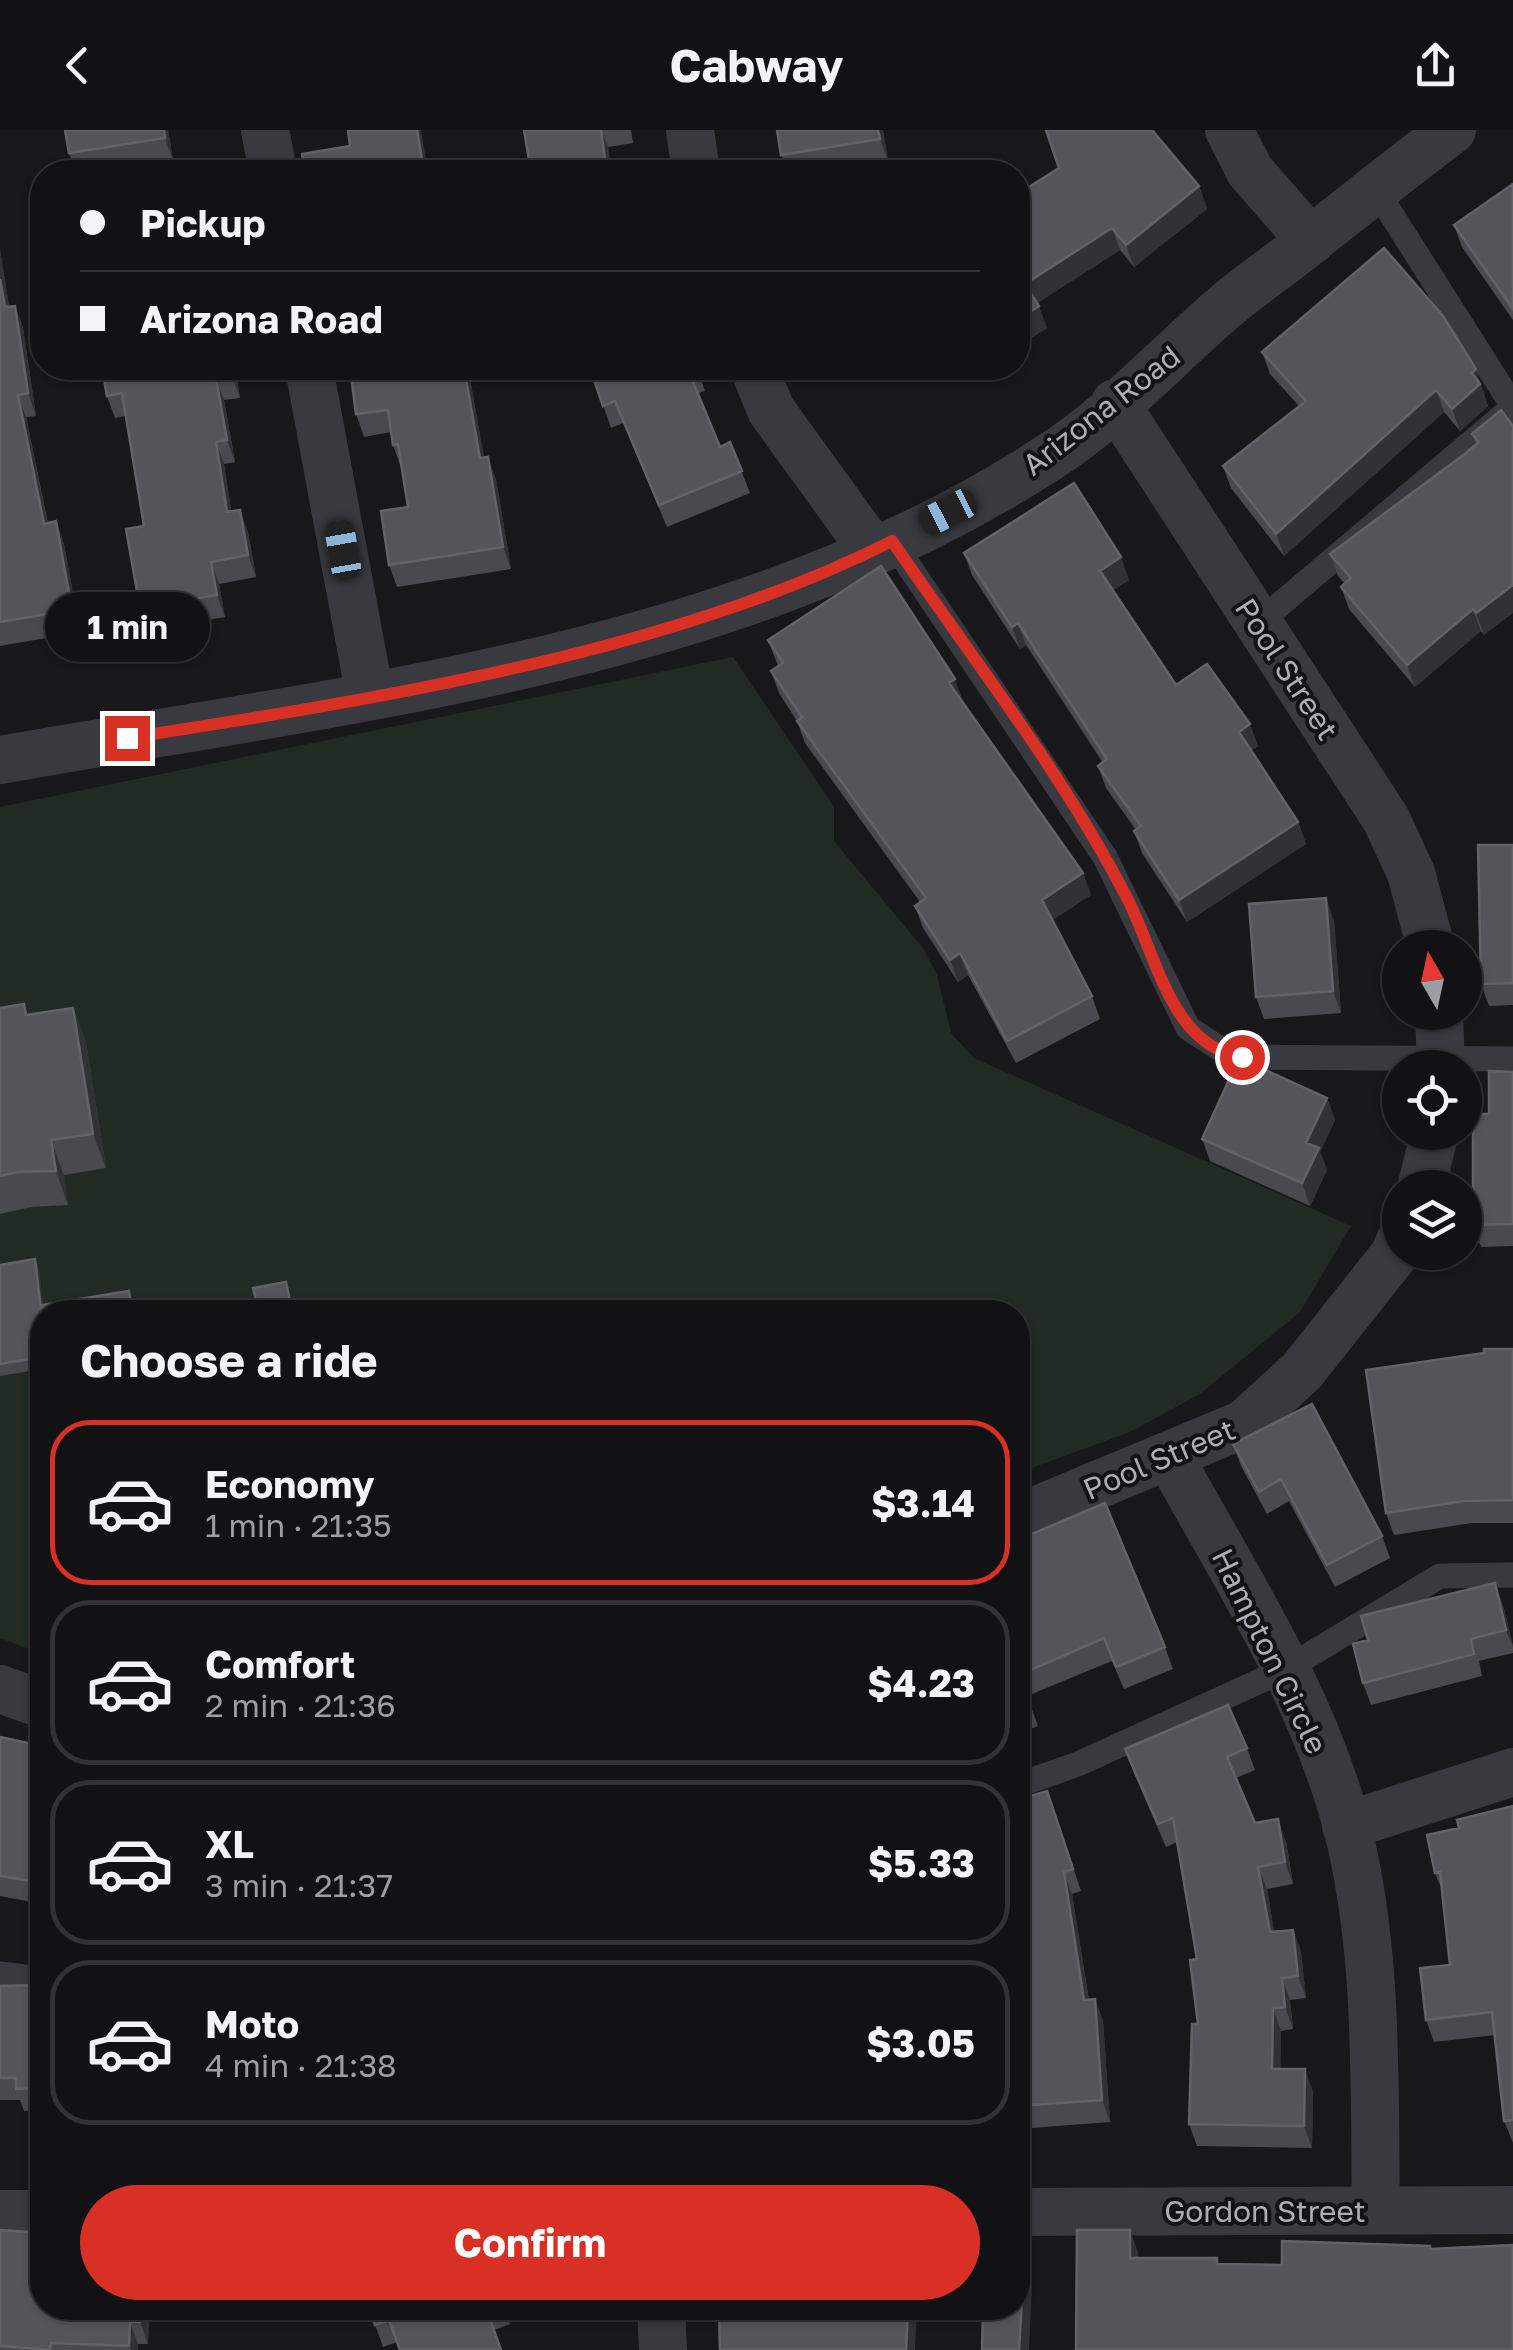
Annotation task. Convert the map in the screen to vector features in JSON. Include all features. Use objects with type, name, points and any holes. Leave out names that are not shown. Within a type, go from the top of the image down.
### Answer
[{"type":"street","points":[[265,130],[271,160]]},
{"type":"street","points":[[690,130],[694,160]]},
{"type":"street","points":[[1229,130],[1250,171],[1311,241]]},
{"type":"street","name":"Arizona Road","points":[[0,760],[370,696],[681,622],[883,546],[1050,457],[1228,304],[1452,130]]},
{"type":"street","points":[[311,380],[370,696]]},
{"type":"street","points":[[759,380],[771,410],[883,546]]},
{"type":"street","name":"Pool Street","points":[[1116,404],[1386,819],[1411,873],[1426,930]]},
{"type":"street","name":"Pool Street","points":[[1030,1513],[1244,1424],[1302,1371],[1382,1270]]},
{"type":"street","name":"Hampton Circle","points":[[1170,1458],[1286,1669],[1320,1746],[1346,1826],[1360,1884],[1371,1978],[1376,2210]]},
{"type":"street","points":[[0,1689],[30,1700]]},
{"type":"street","points":[[1346,1826],[1513,1772]]},
{"type":"street","name":"Gordon Street","points":[[1030,2212],[1513,2210]]},
{"type":"street","points":[[0,2214],[30,2214]]},
{"type":"street","points":[[662,2320],[663,2350]]},
{"type":"lane","points":[[1257,624],[1513,406],[1374,188]]},
{"type":"lane","points":[[883,546],[1105,857],[1188,1028],[1228,1054],[1242,1057],[1440,1046],[1513,1058]]},
{"type":"lane","points":[[1030,1781],[1078,1764],[1286,1669],[1440,1576],[1513,1575]]},
{"type":"lane","points":[[0,1974],[30,1978]]},
{"type":"shaded area","points":[[733,657],[834,807],[834,841],[923,948],[937,975],[951,1033],[974,1058],[1351,1226],[1300,1312],[1200,1394],[1130,1432],[1030,1469],[1030,1300],[30,1300],[30,1649],[0,1638],[0,807]]},
{"type":"building","points":[[65,130],[164,130],[165,138],[69,153]]},
{"type":"building","points":[[348,130],[417,130],[422,160],[303,160],[302,154],[350,146]]},
{"type":"building","points":[[524,130],[601,130],[605,160],[529,160]]},
{"type":"building","points":[[777,130],[878,130],[880,139],[781,155]]},
{"type":"building","points":[[1046,130],[1152,130],[1199,186],[1126,245],[1112,228],[1030,281],[1030,186],[1059,168]]},
{"type":"building","points":[[1513,184],[1513,309],[1454,225]]},
{"type":"building","points":[[1384,248],[1443,316],[1476,369],[1472,373],[1480,384],[1452,409],[1436,390],[1276,534],[1223,466],[1306,401],[1262,352]]},
{"type":"building","points":[[0,279],[5,307],[15,306],[28,393],[18,395],[44,524],[56,521],[72,610],[0,622]]},
{"type":"building","points":[[1030,292],[1039,306],[1030,312]]},
{"type":"building","points":[[104,380],[216,380],[227,440],[216,442],[227,512],[240,510],[248,555],[211,562],[217,595],[140,608],[126,529],[144,526],[122,393],[107,396]]},
{"type":"building","points":[[352,380],[466,380],[480,458],[488,457],[503,547],[389,565],[381,511],[408,507],[398,444],[393,445],[388,410],[356,414]]},
{"type":"building","points":[[594,380],[692,380],[720,447],[730,442],[742,471],[659,505],[615,401],[603,406]]},
{"type":"building","points":[[1501,410],[1513,426],[1513,585],[1476,613],[1473,609],[1407,665],[1341,587],[1351,578],[1330,554],[1466,453],[1479,442],[1472,434]]},
{"type":"building","points":[[1074,483],[1121,557],[1100,571],[1176,685],[1207,664],[1250,724],[1239,732],[1298,822],[1179,900],[1134,831],[1141,826],[1098,766],[1107,759],[1018,623],[1012,627],[964,553]]},
{"type":"building","points":[[881,566],[955,679],[949,683],[1083,873],[1042,900],[1092,996],[1007,1041],[960,953],[950,960],[915,906],[926,898],[797,721],[802,717],[771,671],[783,663],[768,640]]},
{"type":"building","points":[[1478,845],[1513,845],[1513,983],[1482,984]]},
{"type":"building","points":[[1326,898],[1333,991],[1256,997],[1249,904]]},
{"type":"building","points":[[24,1004],[26,1015],[73,1008],[93,1134],[51,1140],[56,1171],[0,1176],[0,1008]]},
{"type":"building","points":[[1239,1058],[1327,1098],[1306,1143],[1319,1148],[1302,1183],[1202,1139]]},
{"type":"building","points":[[1489,1071],[1513,1072],[1513,1224],[1482,1225],[1482,1170],[1473,1170],[1473,1150],[1482,1150],[1482,1114],[1489,1114]]},
{"type":"building","points":[[35,1259],[40,1300],[30,1300],[30,1359],[0,1364],[0,1265]]},
{"type":"building","points":[[286,1282],[290,1300],[256,1300],[253,1288]]},
{"type":"building","points":[[129,1291],[130,1300],[73,1300]]},
{"type":"building","points":[[1484,1349],[1513,1349],[1513,1500],[1464,1501],[1386,1513],[1366,1370],[1484,1353]]},
{"type":"building","points":[[1312,1404],[1382,1536],[1327,1565],[1281,1479],[1259,1492],[1233,1444]]},
{"type":"building","points":[[1105,1503],[1165,1647],[1116,1667],[1104,1638],[1030,1670],[1030,1535]]},
{"type":"building","points":[[1495,1583],[1506,1630],[1471,1639],[1474,1654],[1363,1683],[1353,1644],[1368,1640],[1361,1616]]},
{"type":"building","points":[[1228,1705],[1247,1748],[1227,1757],[1255,1823],[1278,1819],[1285,1862],[1258,1867],[1270,1932],[1293,1930],[1298,1976],[1282,1978],[1285,2007],[1273,2008],[1272,2069],[1305,2069],[1304,2126],[1189,2124],[1192,2024],[1198,2024],[1190,1960],[1197,1959],[1173,1818],[1158,1824],[1125,1749]]},
{"type":"building","points":[[0,1737],[30,1743],[30,1881],[0,1876]]},
{"type":"building","points":[[1047,1791],[1073,1869],[1064,1872],[1084,2000],[1095,1999],[1102,2100],[1030,2105],[1030,1796]]},
{"type":"building","points":[[1513,1806],[1513,2120],[1504,2121],[1492,2012],[1426,2020],[1420,1968],[1450,1965],[1440,1872],[1435,1873],[1427,1835],[1459,1828],[1457,1820]]},
{"type":"building","points":[[30,1985],[30,2088],[16,2089],[16,2078],[0,2078],[0,1986]]},
{"type":"building","points":[[0,2230],[30,2232],[30,2320],[140,2320],[130,2322],[129,2346],[51,2343],[50,2350],[0,2346]]},
{"type":"building","points":[[1077,2230],[1130,2230],[1130,2258],[1217,2258],[1217,2264],[1282,2265],[1282,2241],[1430,2249],[1513,2245],[1513,2350],[1076,2350]]},
{"type":"building","points":[[389,2320],[490,2320],[501,2350],[400,2350]]},
{"type":"building","points":[[719,2320],[907,2320],[906,2350],[720,2350]]},
{"type":"building","points":[[983,2320],[1021,2320],[1019,2350],[982,2350]]},
{"type":"route","points":[[127,738],[370,696],[619,640],[697,618],[892,541],[1052,773],[1105,857],[1188,1028],[1207,1043],[1242,1057]]}]
